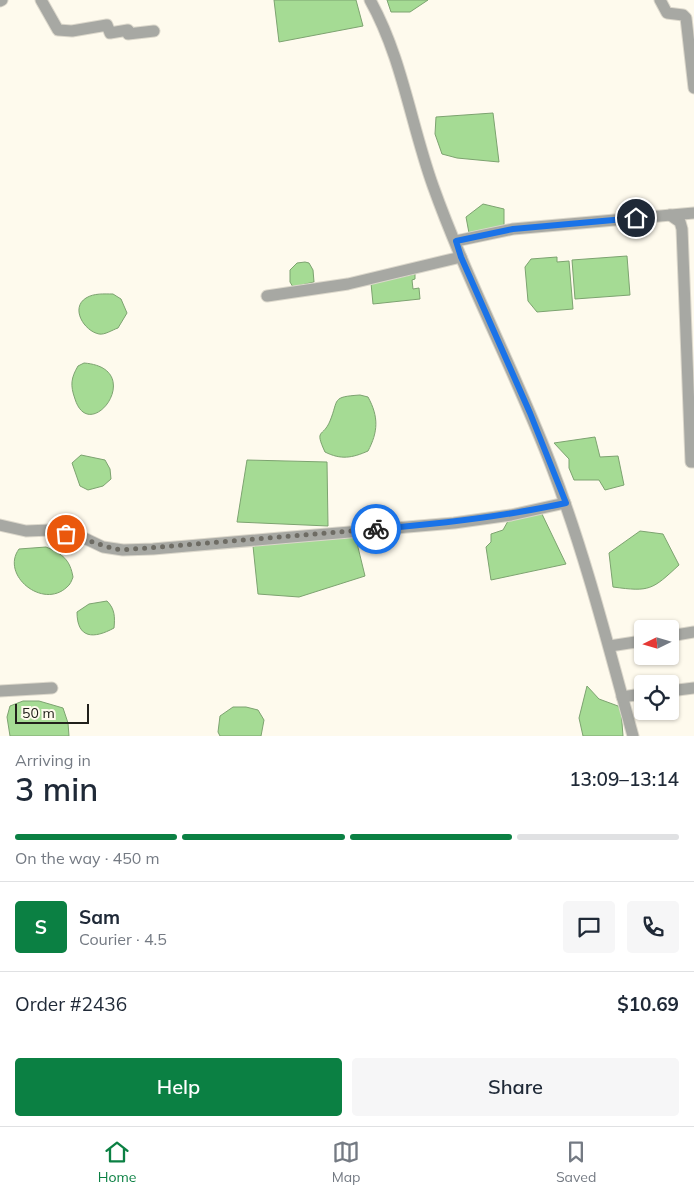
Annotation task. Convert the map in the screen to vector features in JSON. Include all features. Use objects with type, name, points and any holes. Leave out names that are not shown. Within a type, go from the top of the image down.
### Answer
[{"type":"street","points":[[41,0],[58,30],[72,31],[107,25],[110,33],[128,30],[128,34],[154,31]]},
{"type":"street","points":[[370,0],[403,86],[433,186],[461,257],[530,413],[566,503],[610,646],[633,736]]},
{"type":"street","points":[[660,0],[667,13],[683,15],[686,18],[694,88]]},
{"type":"street","points":[[456,241],[513,229],[694,213]]},
{"type":"street","points":[[670,215],[680,222],[682,229],[691,462],[694,462]]},
{"type":"street","points":[[267,296],[348,284],[461,257]]},
{"type":"street","points":[[0,524],[26,531],[51,530],[82,537],[103,547],[153,549],[454,523],[511,515],[566,503]]},
{"type":"street","points":[[679,634],[694,632]]},
{"type":"street","points":[[610,646],[634,642]]},
{"type":"street","points":[[0,691],[52,688]]},
{"type":"street","points":[[679,690],[694,688]]},
{"type":"street","points":[[622,697],[634,695]]},
{"type":"shaded area","points":[[274,0],[356,0],[363,26],[279,42]]},
{"type":"shaded area","points":[[387,0],[428,0],[410,12],[391,12]]},
{"type":"shaded area","points":[[493,113],[499,162],[457,158],[442,154],[435,134],[436,117]]},
{"type":"shaded area","points":[[483,204],[504,209],[504,227],[469,233],[466,217]]},
{"type":"shaded area","points":[[627,256],[630,295],[575,299],[572,260]]},
{"type":"shaded area","points":[[557,257],[557,262],[569,261],[573,309],[537,312],[528,301],[525,267],[531,259]]},
{"type":"shaded area","points":[[297,263],[309,263],[313,270],[314,282],[293,287],[290,282],[290,270]]},
{"type":"shaded area","points":[[415,274],[415,279],[412,280],[413,289],[419,288],[420,299],[373,304],[371,283]]},
{"type":"shaded area","points":[[113,294],[121,299],[127,313],[118,328],[104,334],[88,329],[79,313],[81,302],[92,295]]},
{"type":"shaded area","points":[[84,363],[103,368],[112,377],[113,389],[109,401],[101,410],[92,414],[82,411],[72,390],[74,374],[78,366]]},
{"type":"shaded area","points":[[360,395],[368,397],[372,404],[376,424],[374,437],[368,451],[347,457],[325,452],[320,436],[330,421],[338,400],[344,397]]},
{"type":"shaded area","points":[[595,437],[600,457],[618,456],[624,485],[605,490],[599,480],[574,480],[569,468],[569,459],[554,443]]},
{"type":"shaded area","points":[[81,455],[105,460],[110,469],[111,479],[103,486],[88,490],[80,486],[72,463]]},
{"type":"shaded area","points":[[247,460],[327,462],[328,526],[237,522]]},
{"type":"shaded area","points":[[541,512],[566,564],[491,580],[486,547],[491,542],[491,534],[503,530],[508,521]]},
{"type":"shaded area","points":[[640,531],[663,534],[679,565],[663,580],[650,587],[635,589],[613,587],[609,553]]},
{"type":"shaded area","points":[[355,535],[365,576],[299,597],[258,594],[253,546]]},
{"type":"shaded area","points":[[46,547],[65,558],[70,566],[73,577],[67,587],[57,593],[36,592],[20,579],[15,569],[15,559],[19,549]]},
{"type":"shaded area","points":[[107,601],[114,613],[114,628],[94,635],[83,632],[78,621],[77,612],[89,604]]},
{"type":"shaded area","points":[[587,686],[599,699],[618,706],[621,710],[623,736],[583,736],[579,718]]},
{"type":"shaded area","points":[[23,701],[39,701],[63,708],[68,723],[69,736],[10,736],[7,717],[10,706]]},
{"type":"shaded area","points":[[233,707],[246,707],[258,710],[264,720],[261,736],[220,736],[218,732],[220,716]]},
{"type":"way so far","points":[[66,534],[82,537],[103,547],[122,550],[153,549],[376,529]]},
{"type":"route","points":[[376,529],[454,523],[511,515],[566,503],[536,427],[461,257],[456,241],[513,229],[636,218]]}]
